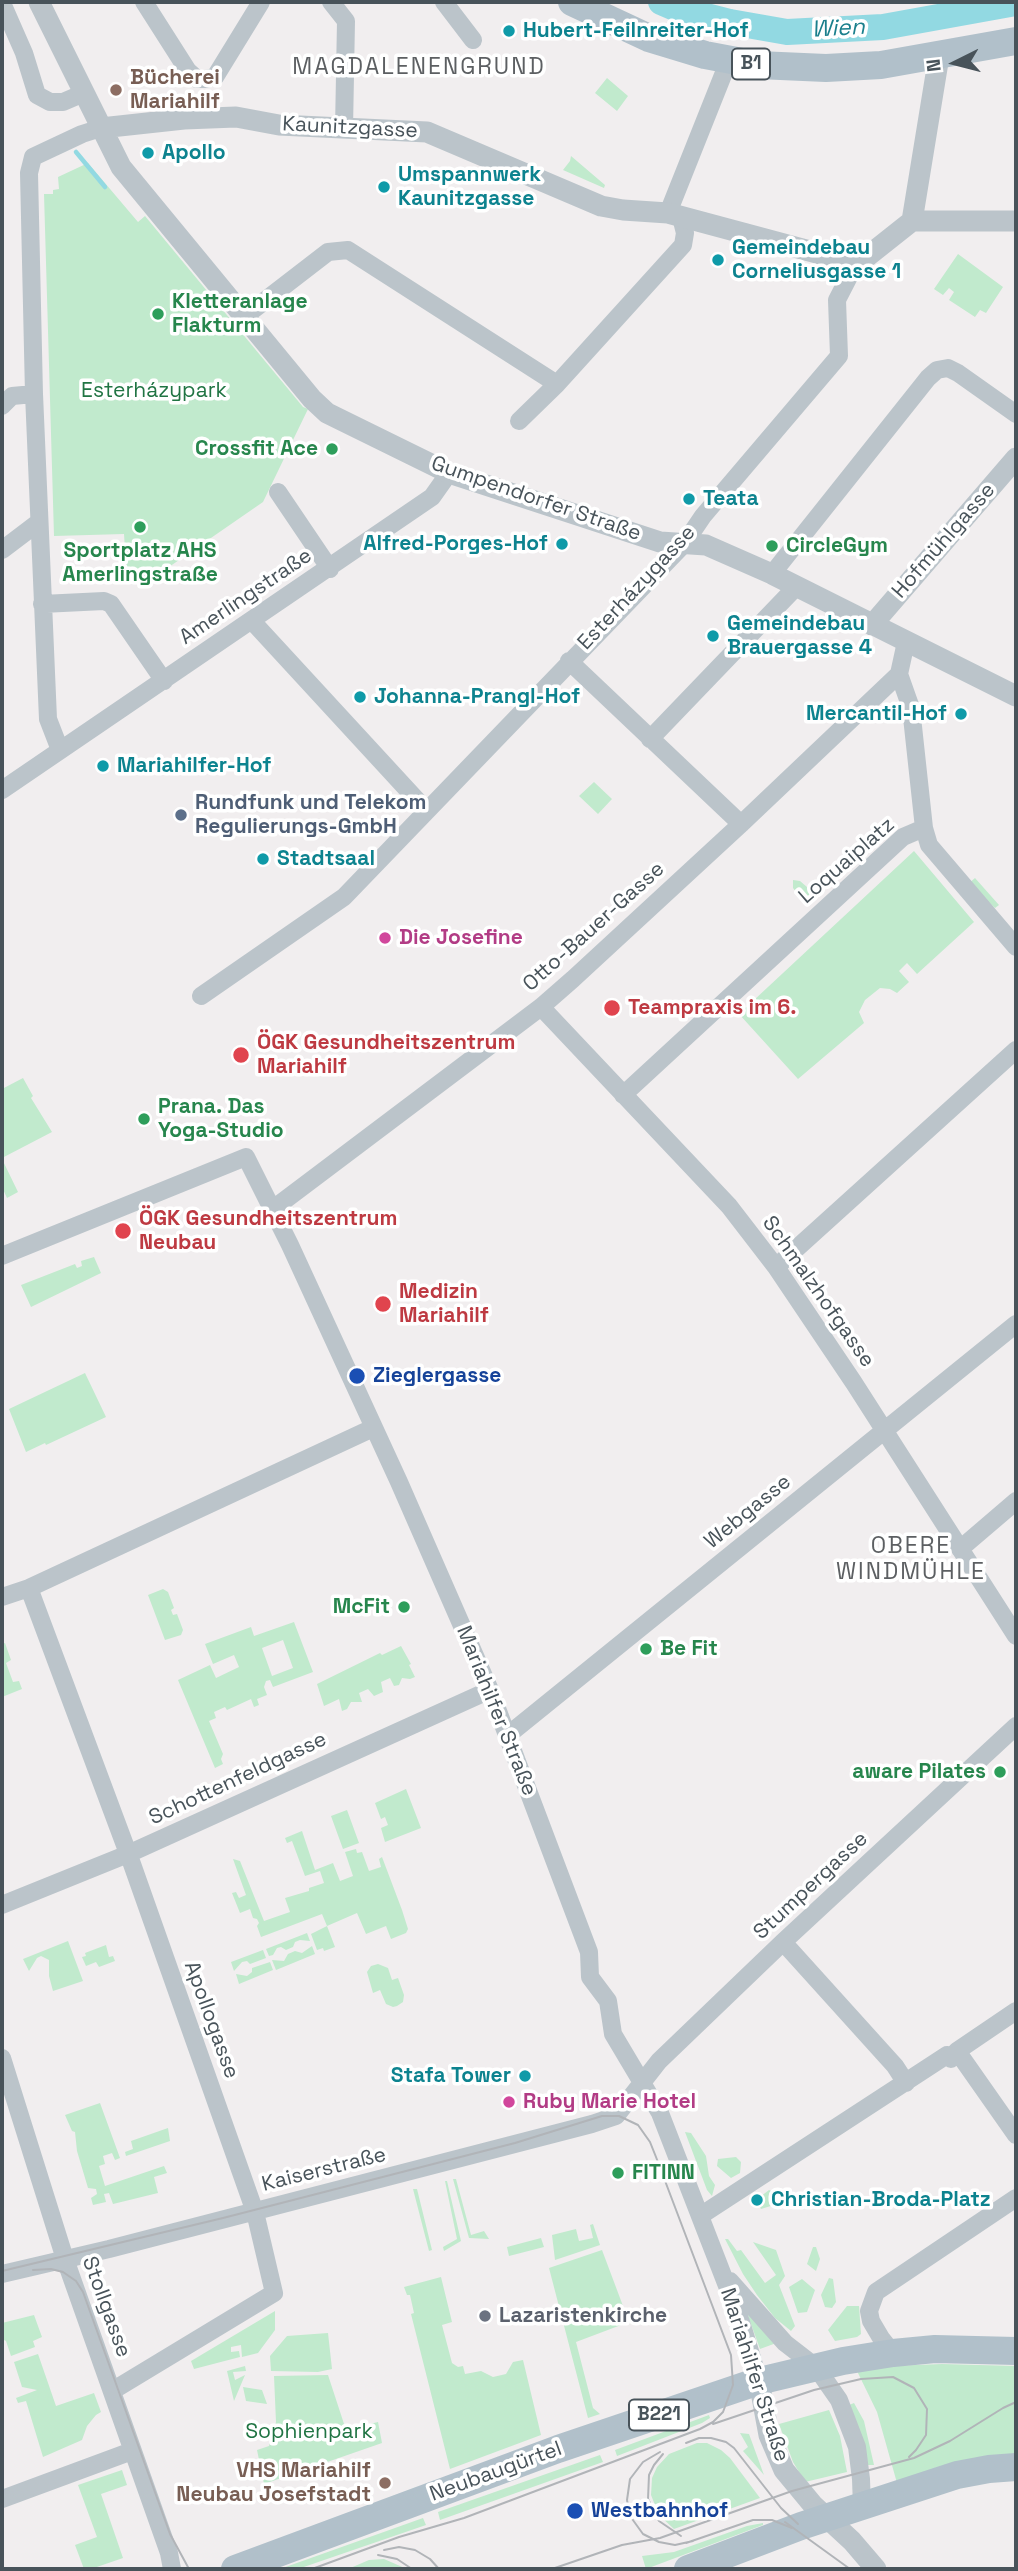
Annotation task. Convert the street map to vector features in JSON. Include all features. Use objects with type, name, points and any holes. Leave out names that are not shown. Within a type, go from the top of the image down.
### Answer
[{"type":"main road","name":"B1","points":[[572,2],[649,38],[729,60],[795,68],[881,65],[1016,41]]},
{"type":"main road","name":"B221","points":[[759,2381],[893,2353],[935,2349],[1016,2351]]},
{"type":"main road","name":"Neubaugürtel","points":[[235,2569],[546,2454],[759,2381]]},
{"type":"main road","points":[[688,2569],[957,2475],[1016,2467]]},
{"type":"street","name":"Gumpendorfer Straße","points":[[39,2],[115,158],[312,399],[327,413],[449,472],[660,542],[706,545],[772,574],[1016,696]]},
{"type":"street","points":[[144,2],[188,71],[197,79],[215,77],[261,2]]},
{"type":"street","points":[[331,2],[346,22],[344,129]]},
{"type":"street","points":[[444,2],[473,40]]},
{"type":"street","points":[[2,3],[23,52],[37,95],[50,102],[63,102],[84,93]]},
{"type":"street","points":[[939,56],[912,221],[1016,221]]},
{"type":"street","points":[[519,421],[558,384],[683,245],[685,233],[674,215],[729,60]]},
{"type":"street","name":"Kaunitzgasse","points":[[102,128],[184,118],[236,117],[279,125],[427,131],[601,206],[674,215],[817,253],[855,267]]},
{"type":"street","points":[[60,750],[48,719],[34,394],[29,173],[33,157],[75,137],[102,128]]},
{"type":"street","name":"Esterházygasse","points":[[201,996],[344,897],[684,544],[703,516],[839,356],[837,300],[855,267],[912,221]]},
{"type":"street","points":[[245,316],[328,252],[348,250],[558,384]]},
{"type":"street","points":[[772,574],[937,370],[948,368],[958,373],[1016,414]]},
{"type":"street","points":[[2,406],[12,396],[34,394]]},
{"type":"street","name":"Hofmühlgasse","points":[[872,625],[1016,458]]},
{"type":"street","name":"Amerlingstraße","points":[[5,787],[330,569],[432,497],[449,472]]},
{"type":"street","points":[[278,492],[330,569]]},
{"type":"street","points":[[2,551],[39,522]]},
{"type":"street","points":[[650,739],[796,587]]},
{"type":"street","points":[[42,604],[104,601],[111,604],[164,681]]},
{"type":"street","points":[[251,621],[427,811]]},
{"type":"street","points":[[906,642],[899,674],[911,708],[923,828]]},
{"type":"street","points":[[569,661],[741,824]]},
{"type":"street","name":"Otto-Bauer-Gasse","points":[[273,1209],[541,1007],[741,824],[899,674]]},
{"type":"street","name":"Loquaiplatz","points":[[623,1095],[903,837],[923,828],[929,845],[1016,947]]},
{"type":"street","name":"Schmalzhofgasse","points":[[541,1007],[729,1206],[776,1267],[1016,1636]]},
{"type":"street","points":[[776,1267],[1016,1050]]},
{"type":"street","name":"Mariahilfer Straße","points":[[3,1255],[246,1157],[273,1209],[400,1482],[490,1690],[589,1952],[590,1977],[608,2001],[613,2034],[660,2113],[741,2322],[759,2381],[769,2434],[778,2458],[792,2481],[876,2569]]},
{"type":"street","name":"Webgasse","points":[[508,1735],[1016,1324]]},
{"type":"street","points":[[2,1597],[29,1588],[373,1428]]},
{"type":"street","points":[[961,1549],[1016,1501]]},
{"type":"street","name":"Apollogasse","points":[[29,1588],[128,1854],[255,2211],[274,2293],[112,2391]]},
{"type":"street","name":"Schottenfeldgasse","points":[[2,1905],[128,1854],[490,1690]]},
{"type":"street","name":"Stumpergasse","points":[[642,2084],[659,2061],[783,1942],[1016,1726]]},
{"type":"street","points":[[783,1942],[895,2066],[906,2083]]},
{"type":"street","points":[[700,2216],[947,2055],[951,2059],[957,2051],[1016,2011]]},
{"type":"street","points":[[957,2051],[1016,2134]]},
{"type":"street","name":"Stollgasse","points":[[2,2058],[65,2259],[173,2569]]},
{"type":"street","name":"Kaiserstraße","points":[[2,2274],[592,2124],[616,2116],[642,2084]]},
{"type":"street","points":[[893,2353],[871,2321],[869,2311],[876,2292],[1016,2198]]},
{"type":"street","name":"Mariahilfer Straße","points":[[721,2270],[785,2343],[816,2367],[842,2406],[854,2434],[861,2472],[862,2507]]},
{"type":"street","points":[[2,2499],[132,2452]]},
{"type":"green space","points":[[607,78],[628,96],[617,111],[595,93]]},
{"type":"green space","points":[[571,156],[605,185],[604,188],[563,170]]},
{"type":"green space","name":"Esterházypark","points":[[88,163],[138,222],[145,216],[303,407],[308,409],[263,502],[140,587],[137,581],[127,581],[124,534],[54,536],[44,194],[53,194],[53,190],[59,189],[58,177]]},
{"type":"green space","points":[[958,254],[1003,287],[986,313],[980,310],[975,317],[949,300],[954,292],[949,288],[943,295],[934,289]]},
{"type":"green space","points":[[594,782],[612,799],[598,814],[579,796]]},
{"type":"green space","points":[[914,851],[974,922],[917,974],[907,963],[899,971],[909,982],[897,993],[880,988],[865,1000],[859,1012],[864,1023],[798,1079],[739,1014]]},
{"type":"green space","points":[[975,878],[999,905],[995,908],[968,884]]},
{"type":"green space","points":[[793,880],[800,881],[807,887],[812,902],[803,901],[793,888]]},
{"type":"green space","points":[[23,1078],[33,1096],[31,1098],[52,1132],[2,1158],[2,1089]]},
{"type":"green space","points":[[2,1159],[18,1192],[7,1198],[2,1187]]},
{"type":"green space","points":[[94,1257],[101,1273],[31,1307],[21,1285],[75,1264],[77,1268],[82,1266],[81,1261]]},
{"type":"green space","points":[[85,1373],[106,1417],[26,1452],[9,1409]]},
{"type":"green space","points":[[163,1589],[168,1592],[174,1608],[171,1610],[173,1615],[177,1614],[183,1630],[181,1635],[165,1640],[148,1595]]},
{"type":"green space","points":[[294,1622],[313,1672],[273,1687],[270,1680],[266,1681],[264,1687],[267,1695],[257,1699],[259,1705],[254,1707],[251,1699],[227,1710],[225,1707],[214,1712],[216,1718],[209,1721],[223,1754],[223,1764],[215,1768],[178,1680],[210,1665],[216,1678],[239,1667],[234,1655],[213,1664],[205,1644],[251,1627],[254,1636]],"holes":[[[283,1640],[293,1668],[272,1676],[262,1648]]]},
{"type":"green space","points":[[5,1643],[11,1660],[6,1663],[13,1682],[19,1681],[22,1689],[2,1697],[2,1644]]},
{"type":"green space","points":[[401,1646],[415,1677],[402,1678],[399,1685],[394,1686],[390,1678],[381,1682],[383,1692],[374,1696],[368,1689],[359,1693],[362,1702],[351,1702],[347,1709],[342,1711],[339,1699],[324,1706],[317,1684],[380,1653],[382,1655]]},
{"type":"green space","points":[[406,1789],[421,1828],[385,1842],[381,1828],[388,1825],[385,1817],[381,1819],[375,1803]]},
{"type":"green space","points":[[347,1810],[359,1843],[343,1849],[331,1816]]},
{"type":"green space","points":[[302,1831],[315,1870],[333,1863],[340,1881],[353,1876],[345,1852],[356,1849],[357,1853],[362,1852],[369,1871],[381,1867],[379,1859],[382,1857],[408,1929],[406,1933],[391,1939],[386,1926],[366,1934],[357,1913],[327,1926],[322,1914],[261,1937],[257,1919],[253,1918],[250,1909],[240,1913],[232,1893],[236,1892],[239,1898],[246,1895],[233,1859],[240,1861],[264,1921],[290,1912],[285,1898],[324,1883],[320,1871],[305,1876],[292,1841],[287,1843],[285,1838]]},
{"type":"green space","points":[[327,1926],[335,1947],[324,1951],[323,1948],[317,1950],[311,1934]]},
{"type":"green space","points":[[307,1933],[310,1941],[300,1940],[286,1950],[277,1948],[273,1955],[269,1956],[266,1949]]},
{"type":"green space","points":[[68,1941],[83,1981],[53,1991],[49,1960],[41,1956],[37,1958],[29,1971],[23,1959]]},
{"type":"green space","points":[[106,1945],[109,1957],[113,1956],[115,1961],[99,1967],[96,1962],[86,1966],[82,1957],[86,1956],[85,1953]]},
{"type":"green space","points":[[312,1946],[315,1954],[276,1970],[272,1960],[284,1961],[288,1954],[295,1951],[302,1953]]},
{"type":"green space","points":[[263,1950],[266,1958],[250,1964],[247,1961],[242,1962],[234,1971],[231,1962]]},
{"type":"green space","points":[[270,1962],[273,1970],[239,1984],[236,1974],[247,1976],[252,1972],[252,1968]]},
{"type":"green space","points":[[378,1964],[388,1968],[392,1980],[398,1978],[404,1995],[403,2002],[397,2006],[386,2004],[380,1990],[373,1993],[367,1972],[371,1966]]},
{"type":"green space","points":[[100,2103],[120,2158],[115,2160],[112,2153],[103,2156],[105,2164],[99,2166],[105,2186],[164,2166],[167,2173],[154,2177],[158,2193],[113,2204],[109,2193],[104,2194],[106,2202],[93,2205],[91,2198],[97,2194],[96,2189],[88,2188],[77,2151],[75,2132],[65,2115]]},
{"type":"green space","points":[[168,2128],[170,2141],[126,2156],[125,2152],[133,2149],[131,2141]]},
{"type":"green space","points":[[685,2132],[691,2133],[706,2156],[709,2176],[715,2185],[712,2196],[707,2190]]},
{"type":"green space","points":[[736,2157],[741,2162],[740,2173],[731,2178],[717,2166],[718,2159]]},
{"type":"green space","points":[[453,2179],[456,2179],[471,2235],[484,2231],[489,2239],[469,2238]]},
{"type":"green space","points":[[445,2181],[461,2241],[444,2251],[443,2247],[457,2239]]},
{"type":"green space","points":[[413,2189],[417,2189],[432,2250],[429,2251]]},
{"type":"green space","points":[[769,2190],[776,2193],[774,2205],[761,2209],[756,2200]]},
{"type":"green space","points":[[593,2224],[600,2245],[555,2260],[552,2235],[576,2229],[579,2241],[593,2238],[590,2225]]},
{"type":"green space","points":[[541,2238],[544,2247],[509,2256],[507,2247]]},
{"type":"green space","points":[[725,2239],[728,2239],[737,2251],[741,2250],[765,2283],[776,2275],[753,2242],[776,2250],[785,2276],[779,2285],[795,2326],[791,2331],[775,2318],[757,2295]]},
{"type":"green space","points":[[813,2247],[816,2247],[820,2259],[816,2271],[807,2264]]},
{"type":"green space","points":[[602,2250],[629,2322],[576,2342],[593,2408],[600,2414],[588,2418],[549,2268]]},
{"type":"green space","points":[[441,2277],[452,2322],[442,2325],[452,2363],[458,2367],[463,2366],[465,2374],[481,2371],[493,2377],[506,2374],[513,2362],[523,2360],[541,2435],[450,2469],[411,2314],[414,2313],[410,2295],[407,2295],[404,2287]]},
{"type":"green space","points":[[829,2278],[833,2279],[836,2302],[832,2308],[825,2307],[821,2295]]},
{"type":"green space","points":[[802,2279],[815,2290],[807,2312],[798,2313],[789,2287]]},
{"type":"green space","points":[[743,2302],[779,2342],[760,2349]]},
{"type":"green space","points":[[847,2306],[859,2306],[861,2334],[835,2341],[828,2330]]},
{"type":"green space","points":[[275,2311],[275,2330],[258,2353],[242,2357],[241,2345],[231,2347],[231,2352],[239,2351],[240,2357],[194,2369],[191,2361]]},
{"type":"green space","points":[[34,2315],[42,2337],[33,2341],[35,2347],[11,2356],[6,2341],[2,2339],[2,2323]]},
{"type":"green space","points":[[328,2333],[332,2369],[318,2372],[271,2371],[270,2356],[287,2336]]},
{"type":"green space","points":[[38,2354],[56,2406],[94,2393],[101,2412],[87,2426],[82,2440],[43,2457],[26,2401],[18,2403],[16,2398],[37,2390],[22,2387],[14,2362]]},
{"type":"green space","points":[[245,2366],[246,2371],[233,2372],[235,2380],[245,2375],[234,2401],[227,2371]]},
{"type":"green space","points":[[890,2366],[1016,2366],[1016,2455],[897,2483],[877,2412],[857,2371]]},
{"type":"green space","name":"Sophienpark","points":[[328,2375],[346,2430],[378,2422],[382,2443],[264,2484],[257,2450],[269,2446],[276,2422],[274,2376]]},
{"type":"green space","points":[[243,2387],[262,2390],[267,2404],[246,2401]]},
{"type":"green space","points":[[854,2403],[864,2421],[874,2465],[866,2465],[849,2405]]},
{"type":"green space","points":[[829,2410],[840,2436],[847,2472],[805,2482],[793,2462],[779,2424]]},
{"type":"green space","points":[[709,2415],[710,2418],[702,2423],[617,2456],[615,2450]]},
{"type":"green space","points":[[740,2433],[749,2434],[764,2475],[743,2451],[748,2447]]},
{"type":"green space","points":[[697,2443],[707,2443],[721,2450],[760,2498],[674,2529],[659,2515],[651,2495],[652,2478],[657,2467],[669,2454]]},
{"type":"green space","points":[[600,2455],[603,2462],[440,2520],[438,2512]]},
{"type":"green space","points":[[122,2470],[127,2485],[101,2494],[123,2558],[84,2569],[75,2545],[97,2537],[78,2485]]},
{"type":"green space","points":[[423,2518],[426,2525],[298,2569],[280,2569]]},
{"type":"green space","points":[[763,2523],[646,2569],[642,2556],[674,2552],[747,2526]]},
{"type":"green space","points":[[384,2559],[407,2569],[348,2569],[369,2560]]},
{"type":"waterway","name":"Wien","points":[[661,2],[730,22],[787,32],[883,27],[1016,3]]},
{"type":"waterway","points":[[76,152],[105,187]]},
{"type":"tram line","points":[[2,2271],[515,2143],[602,2116],[619,2116],[638,2125],[650,2142],[731,2355],[733,2385],[723,2412],[700,2429],[464,2518],[399,2537],[312,2569]]},
{"type":"tram line","points":[[33,2270],[51,2269],[63,2272],[76,2281],[83,2292],[170,2534],[189,2569]]},
{"type":"tram line","points":[[713,2424],[814,2390],[861,2379],[893,2377],[914,2388],[927,2409],[926,2435],[909,2457]]},
{"type":"tram line","points":[[552,2569],[622,2545],[660,2538],[792,2491],[914,2458],[950,2441],[1016,2402]]},
{"type":"tram line","points":[[686,2443],[699,2438],[726,2442],[734,2448],[781,2508],[798,2524]]},
{"type":"tram line","points":[[660,2452],[643,2462],[630,2479],[627,2500],[630,2516],[643,2534],[659,2542],[675,2545],[693,2541]]},
{"type":"tram line","points":[[663,2454],[649,2475],[648,2499],[659,2521],[681,2536]]},
{"type":"tram line","points":[[686,2543],[753,2520],[772,2520],[792,2528]]},
{"type":"tram line","points":[[785,2522],[850,2569]]},
{"type":"tram line","points":[[384,2550],[399,2547],[415,2550],[430,2559],[439,2569]]},
{"type":"tram line","points":[[378,2555],[397,2559],[412,2569]]},
{"type":"place","name":"Hubert-Feilnreiter-Hof","points":[[509,31]]},
{"type":"place","name":"Bücherei Mariahilf","points":[[116,90]]},
{"type":"place","name":"Apollo","points":[[148,153]]},
{"type":"place","name":"Umspannwerk Kaunitzgasse","points":[[384,187]]},
{"type":"place","name":"Gemeindebau Corneliusgasse 1","points":[[718,260]]},
{"type":"place","name":"Kletteranlage Flakturm","points":[[158,314]]},
{"type":"place","name":"Crossfit Ace","points":[[332,449]]},
{"type":"place","name":"Teata","points":[[689,499]]},
{"type":"place","name":"Sportplatz AHS Amerlingstraße","points":[[140,527]]},
{"type":"place","name":"Alfred-Porges-Hof","points":[[562,544]]},
{"type":"place","name":"CircleGym","points":[[772,546]]},
{"type":"place","name":"Gemeindebau Brauergasse 4","points":[[713,636]]},
{"type":"place","name":"Johanna-Prangl-Hof","points":[[360,697]]},
{"type":"place","name":"Mercantil-Hof","points":[[961,714]]},
{"type":"place","name":"Mariahilfer-Hof","points":[[103,766]]},
{"type":"place","name":"Rundfunk und Telekom Regulierungs-GmbH","points":[[181,815]]},
{"type":"place","name":"Stadtsaal","points":[[263,859]]},
{"type":"place","name":"Die Josefine","points":[[385,938]]},
{"type":"place","name":"Teampraxis im 6.","points":[[612,1008]]},
{"type":"place","name":"ÖGK Gesundheitszentrum Mariahilf","points":[[241,1055]]},
{"type":"place","name":"Prana. Das Yoga-Studio","points":[[144,1119]]},
{"type":"place","name":"ÖGK Gesundheitszentrum Neubau","points":[[123,1231]]},
{"type":"place","name":"Medizin Mariahilf","points":[[383,1304]]},
{"type":"place","name":"Zieglergasse","points":[[357,1376]]},
{"type":"place","name":"McFit","points":[[404,1607]]},
{"type":"place","name":"Be Fit","points":[[646,1649]]},
{"type":"place","name":"aware Pilates","points":[[1000,1772]]},
{"type":"place","name":"Stafa Tower","points":[[525,2076]]},
{"type":"place","name":"Ruby Marie Hotel","points":[[509,2102]]},
{"type":"place","name":"FITINN","points":[[618,2173]]},
{"type":"place","name":"Christian-Broda-Platz","points":[[757,2200]]},
{"type":"place","name":"Lazaristenkirche","points":[[485,2316]]},
{"type":"place","name":"VHS Mariahilf Neubau Josefstadt","points":[[385,2483]]},
{"type":"place","name":"Westbahnhof","points":[[575,2511]]},
{"type":"district","name":"MAGDALENENGRUND","points":[[419,68]]},
{"type":"district","name":"OBERE WINDMÜHLE","points":[[911,1560]]}]
